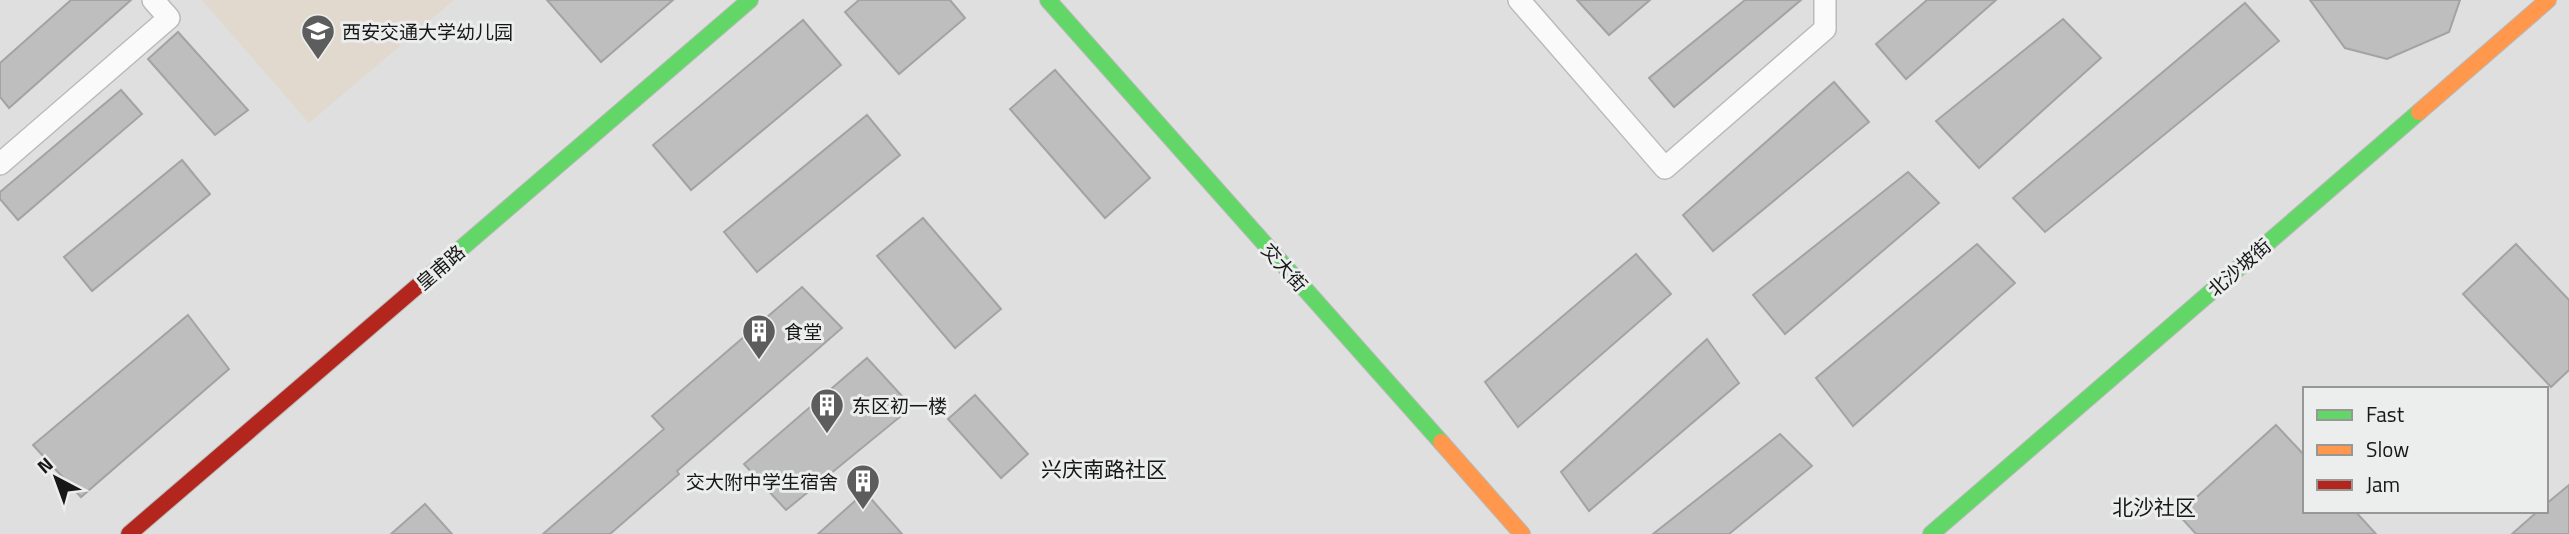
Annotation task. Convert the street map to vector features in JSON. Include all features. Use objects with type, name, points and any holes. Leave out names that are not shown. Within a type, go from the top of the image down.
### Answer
[{"type":"street","points":[[0,164],[169,18],[153,0]]},
{"type":"street","name":"皇甫路","points":[[129,534],[750,0]]},
{"type":"street","name":"交大街","points":[[1048,0],[1522,534]]},
{"type":"street","points":[[1518,0],[1665,168],[1825,29],[1825,0]]},
{"type":"street","name":"北沙坡街","points":[[1931,534],[2556,2]]},
{"type":"shaded area","name":"西安交通大学幼儿园","points":[[202,0],[454,0],[309,123]]},
{"type":"building","points":[[71,0],[131,0],[9,108],[0,97],[0,63]]},
{"type":"building","points":[[547,0],[673,0],[601,62]]},
{"type":"building","points":[[859,0],[950,0],[965,18],[899,74],[845,12]]},
{"type":"building","points":[[1577,0],[1650,0],[1609,35]]},
{"type":"building","points":[[1745,0],[1801,0],[1674,107],[1649,78]]},
{"type":"building","points":[[1927,0],[1996,0],[1906,79],[1876,44]]},
{"type":"building","points":[[2310,0],[2460,0],[2449,32],[2387,59],[2345,48]]},
{"type":"building","points":[[2245,3],[2279,41],[2045,232],[2013,198]]},
{"type":"building","points":[[2063,19],[2101,58],[1979,168],[1936,121]]},
{"type":"building","points":[[803,20],[841,65],[691,190],[653,145]]},
{"type":"building","points":[[178,32],[248,110],[215,135],[148,59]]},
{"type":"building","points":[[1055,70],[1150,178],[1105,218],[1010,109]]},
{"type":"building","points":[[1834,82],[1869,122],[1713,251],[1683,215]]},
{"type":"building","points":[[121,90],[142,114],[18,220],[0,199],[0,192]]},
{"type":"building","points":[[867,115],[900,155],[757,272],[724,232]]},
{"type":"building","points":[[182,160],[210,194],[92,291],[64,257]]},
{"type":"building","points":[[1908,172],[1939,203],[1785,334],[1753,295]]},
{"type":"building","points":[[923,218],[1001,309],[955,348],[877,256]]},
{"type":"building","points":[[1977,244],[2015,283],[1853,426],[1816,378]]},
{"type":"building","points":[[2516,244],[2569,300],[2569,370],[2551,387],[2463,294]]},
{"type":"building","points":[[1636,254],[1671,294],[1518,427],[1485,382]]},
{"type":"building","name":"食堂","points":[[802,287],[842,328],[677,471],[679,474],[610,534],[543,534],[664,429],[652,416]]},
{"type":"building","points":[[188,315],[229,369],[81,497],[33,445]]},
{"type":"building","points":[[1707,339],[1739,383],[1589,511],[1561,472]]},
{"type":"building","name":"东区初一楼","points":[[867,358],[912,407],[786,510],[744,464]]},
{"type":"building","points":[[975,395],[1028,454],[1001,478],[948,419]]},
{"type":"building","points":[[2276,425],[2303,454],[2303,513],[2357,513],[2376,534],[2196,534],[2178,514]]},
{"type":"building","points":[[1780,434],[1812,466],[1729,534],[1653,534]]},
{"type":"building","points":[[2569,485],[2569,534],[2512,534],[2536,513],[2548,513],[2548,502]]},
{"type":"building","name":"交大附中学生宿舍","points":[[865,492],[902,534],[818,534]]},
{"type":"building","points":[[425,504],[452,534],[391,534]]},
{"type":"traffic: fast","points":[[421,283],[750,0]]},
{"type":"traffic: fast","points":[[1048,0],[1441,442]]},
{"type":"traffic: fast","points":[[1931,534],[2419,112]]},
{"type":"traffic: slow","points":[[2419,112],[2548,0]]},
{"type":"traffic: slow","points":[[1441,442],[1522,534]]},
{"type":"traffic: jam","points":[[129,534],[421,283]]},
{"type":"place","name":"西安交通大学幼儿园","points":[[318,61]]},
{"type":"place","name":"食堂","points":[[759,361]]},
{"type":"place","name":"东区初一楼","points":[[827,435]]},
{"type":"place","name":"交大附中学生宿舍","points":[[863,511]]},
{"type":"district","name":"兴庆南路社区","points":[[1104,469]]},
{"type":"district","name":"北沙社区","points":[[2154,507]]}]
